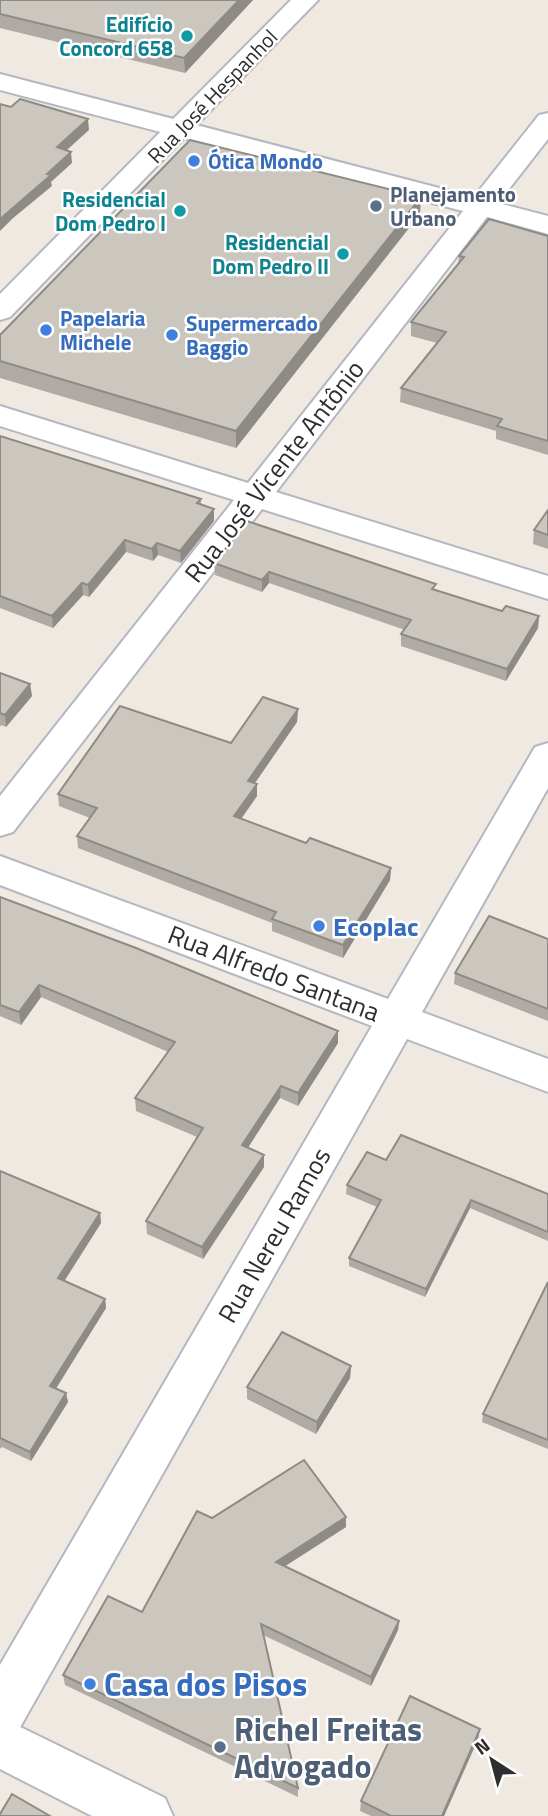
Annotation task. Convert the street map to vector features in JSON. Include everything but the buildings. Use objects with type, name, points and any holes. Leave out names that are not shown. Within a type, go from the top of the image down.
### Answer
[{"type":"street","name":"Rua José Hespanhol","points":[[0,311],[305,0]]},
{"type":"street","points":[[0,82],[181,127],[548,225]]},
{"type":"street","name":"Rua José Vicente Antônio","points":[[0,822],[548,121]]},
{"type":"street","points":[[0,416],[548,588]]},
{"type":"street","name":"Rua Nereu Ramos","points":[[0,1713],[548,756]]},
{"type":"street","name":"Rua Alfredo Santana","points":[[0,870],[548,1076]]},
{"type":"street","points":[[0,1742],[147,1816]]},
{"type":"place","name":"Edifício Concord 658","points":[[187,36]]},
{"type":"place","name":"Ótica Mondo","points":[[194,161]]},
{"type":"place","name":"Planejamento Urbano","points":[[376,206]]},
{"type":"place","name":"Residencial Dom Pedro I","points":[[180,211]]},
{"type":"place","name":"Residencial Dom Pedro II","points":[[343,254]]},
{"type":"place","name":"Papelaria Michele","points":[[46,330]]},
{"type":"place","name":"Supermercado Baggio","points":[[172,335]]},
{"type":"place","name":"Ecoplac","points":[[319,926]]},
{"type":"place","name":"Casa dos Pisos","points":[[90,1684]]},
{"type":"place","name":"Richel Freitas Advogado","points":[[220,1747]]}]
